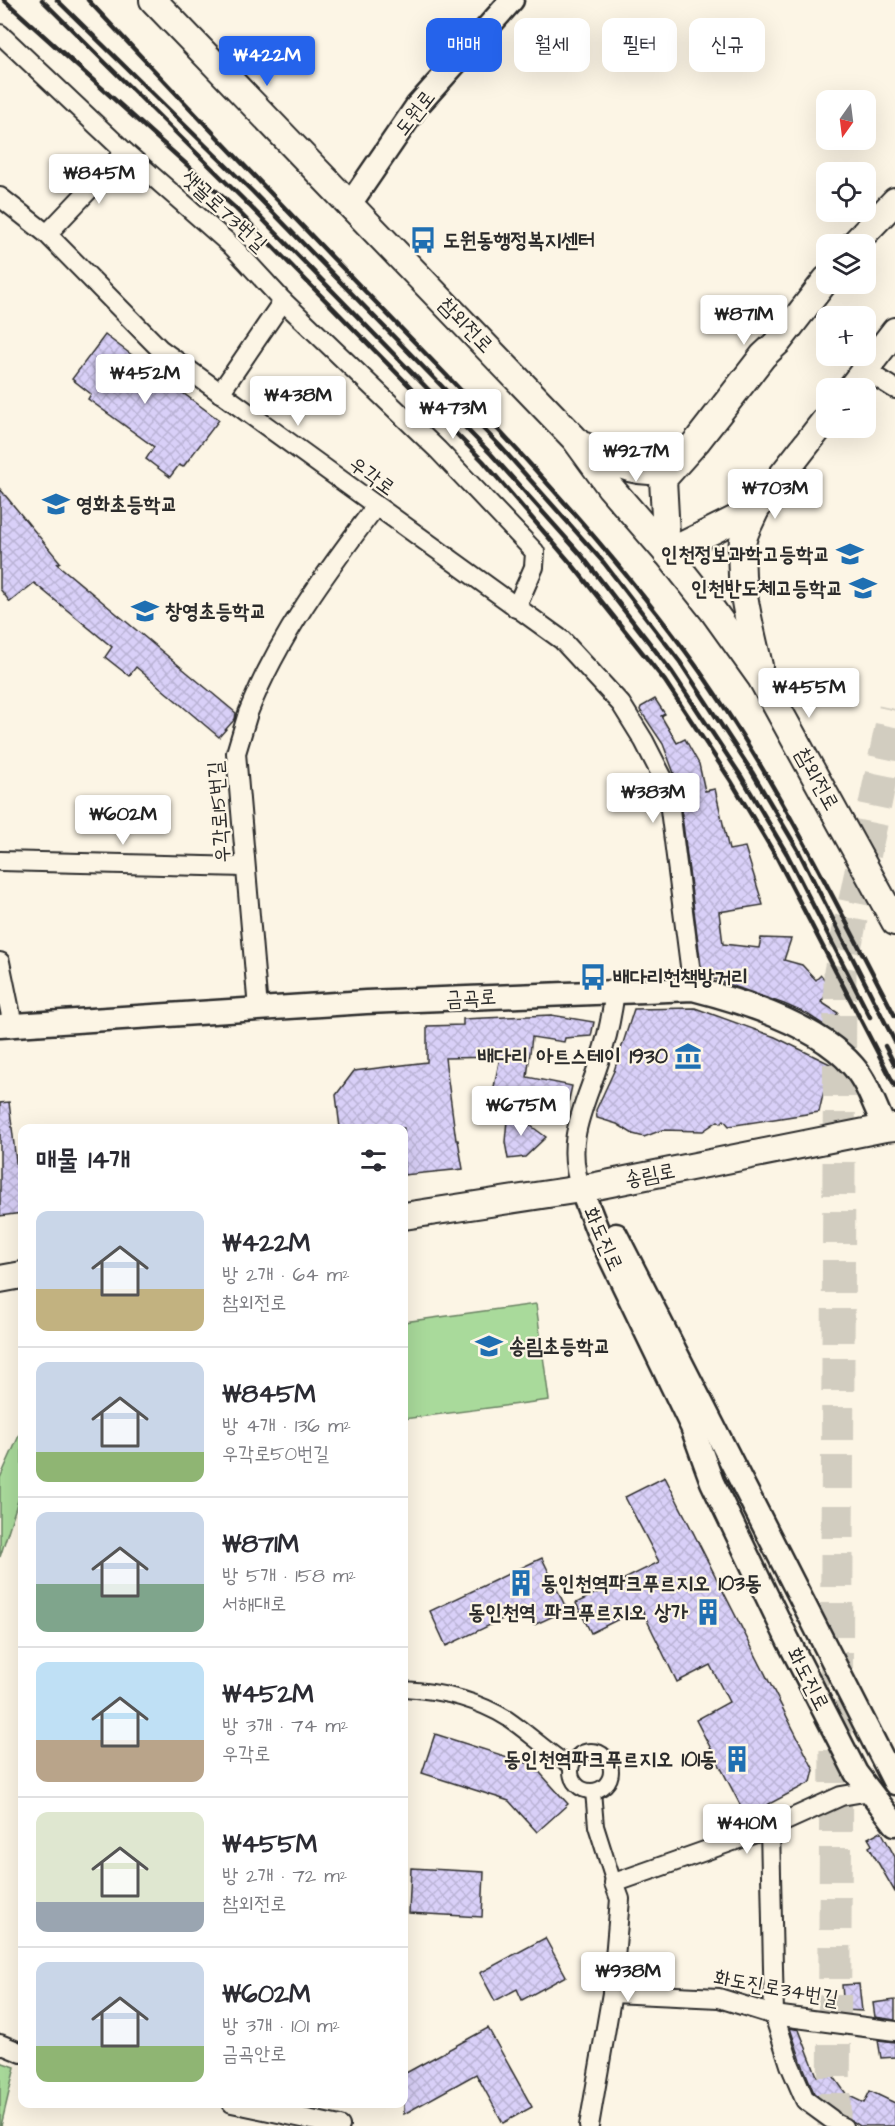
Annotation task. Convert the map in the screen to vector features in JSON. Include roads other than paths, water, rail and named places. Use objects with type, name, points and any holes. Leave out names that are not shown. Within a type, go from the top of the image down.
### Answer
[{"type":"main road","name":"참외전로","points":[[153,0],[575,439],[610,487],[667,553],[713,611],[761,678],[895,922]]},
{"type":"main road","points":[[864,234],[895,201]]},
{"type":"main road","points":[[756,509],[667,553],[663,479],[697,441],[816,293]]},
{"type":"main road","points":[[859,378],[895,331]]},
{"type":"main road","points":[[761,678],[741,575],[743,538],[756,509],[816,432]]},
{"type":"main road","points":[[575,439],[603,459],[647,471],[670,467],[697,441]]},
{"type":"main road","name":"송림로","points":[[408,1215],[581,1189],[890,1128]]},
{"type":"main road","points":[[0,1279],[18,1276]]},
{"type":"street","name":"도원로","points":[[350,204],[417,106],[512,0]]},
{"type":"street","name":"샛골로73번길","points":[[0,34],[125,152],[232,247],[283,301],[438,450],[535,552],[534,567],[516,608]]},
{"type":"street","points":[[47,234],[125,152]]},
{"type":"street","name":"우각로","points":[[0,197],[47,234],[152,342],[562,640],[621,704],[644,741],[667,786],[693,989]]},
{"type":"street","points":[[220,393],[283,301]]},
{"type":"street","points":[[876,384],[895,389]]},
{"type":"street","name":"우각로15번길","points":[[258,1009],[236,753],[248,713],[271,664],[310,596],[376,506]]},
{"type":"street","points":[[0,861],[245,867]]},
{"type":"street","points":[[0,962],[7,1025]]},
{"type":"street","name":"금곡로","points":[[7,1025],[258,1009],[693,989],[763,1011],[828,1044],[842,1054],[855,1068],[890,1128]]},
{"type":"street","points":[[581,1189],[576,1173],[573,1146],[578,1118],[610,1027],[615,991]]},
{"type":"street","name":"화도진로","points":[[581,1189],[614,1230],[895,1783]]},
{"type":"street","name":"화도진로","points":[[581,1189],[598,1232],[692,1427],[712,1482],[788,1640],[856,1773],[895,1824]]},
{"type":"street","points":[[408,1689],[428,1690],[472,1700],[507,1719],[550,1754],[571,1766]]},
{"type":"street","points":[[590,1750],[597,1751],[608,1759],[611,1766],[610,1779],[606,1785],[593,1791],[576,1784],[572,1778],[571,1766],[578,1755],[590,1750]]},
{"type":"street","points":[[589,2126],[612,1993],[620,1899],[596,1826],[593,1791]]},
{"type":"street","points":[[614,1883],[770,1828],[841,1796],[870,1791]]},
{"type":"street","points":[[770,1828],[774,2015],[790,2065],[805,2100],[838,2123]]},
{"type":"street","name":"화도진로34번길","points":[[612,1993],[719,1998],[774,2015],[895,2031]]},
{"type":"street","points":[[0,2044],[18,2051]]},
{"type":"street","points":[[255,2108],[340,2126]]},
{"type":"tunnel","points":[[834,2126],[840,972],[895,709]]},
{"type":"railway","points":[[4,0],[235,208],[483,461],[574,567],[665,681],[731,781],[777,858],[895,1086]]},
{"type":"railway","points":[[42,0],[244,200],[491,454],[582,556],[672,672],[741,776],[787,854],[870,1017]]},
{"type":"railway","points":[[57,0],[253,192],[500,446],[604,563],[680,662],[752,772],[798,850],[895,1042]]},
{"type":"railway","points":[[88,0],[529,463],[649,603],[686,652],[745,739],[822,876],[895,1016]]},
{"type":"railway","points":[[885,1046],[895,1065]]},
{"type":"place","name":"도원동행정복지센터","points":[[423,240]]},
{"type":"place","name":"영화초등학교","points":[[56,504]]},
{"type":"place","name":"인천정보과학고등학교","points":[[850,554]]},
{"type":"place","name":"인천반도체고등학교","points":[[863,588]]},
{"type":"place","name":"창영초등학교","points":[[145,611]]},
{"type":"place","name":"배다리헌책방거리","points":[[593,977]]},
{"type":"place","name":"배다리 아트스테이 1930","points":[[688,1056]]},
{"type":"place","name":"송림초등학교","points":[[489,1346]]},
{"type":"place","name":"동인천역파크푸르지오 103동","points":[[521,1583]]},
{"type":"place","name":"동인천역 파크푸르지오 상가","points":[[708,1612]]},
{"type":"place","name":"동인천역파크푸르지오 101동","points":[[737,1759]]}]
